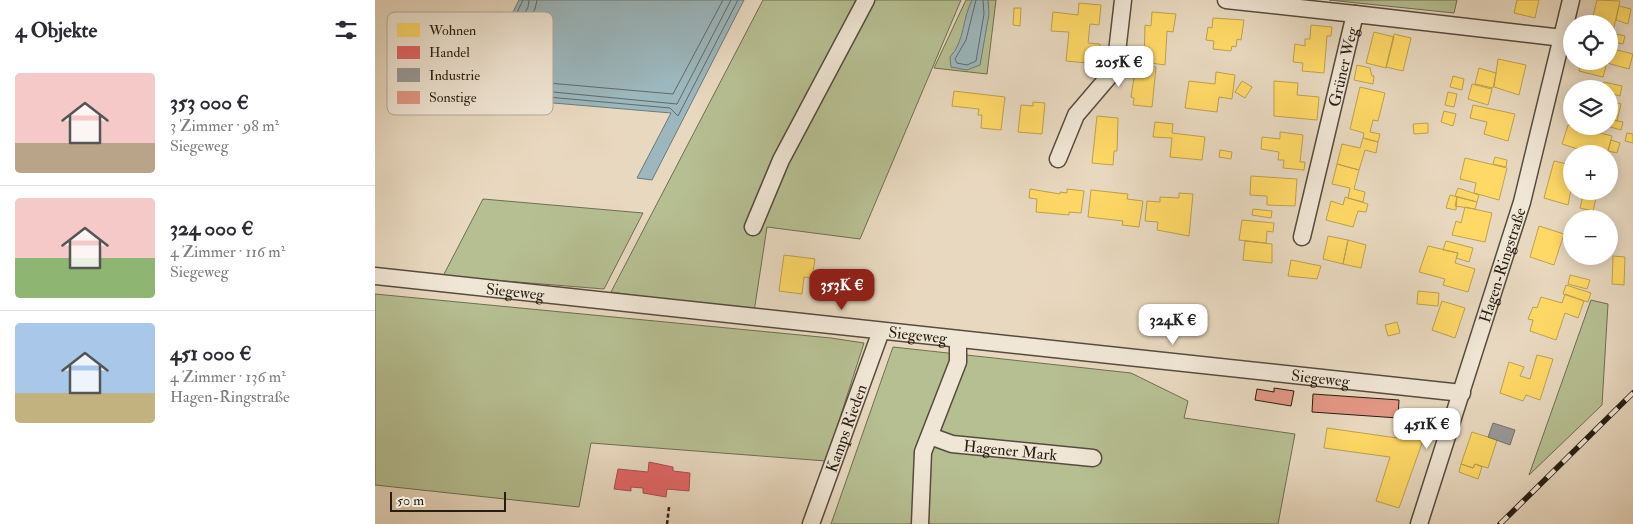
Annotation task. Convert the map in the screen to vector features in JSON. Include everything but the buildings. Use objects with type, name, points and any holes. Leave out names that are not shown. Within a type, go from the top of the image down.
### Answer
[{"type":"street","points":[[753,227],[781,160],[866,0]]},
{"type":"street","points":[[1058,159],[1076,115],[1111,74],[1116,61],[1123,0]]},
{"type":"street","points":[[1226,0],[1355,14]]},
{"type":"street","name":"Hagen-Ringstraße","points":[[1568,15],[1571,0]]},
{"type":"street","name":"Grüner Weg","points":[[1302,237],[1355,14],[1563,38]]},
{"type":"street","name":"Hagen-Ringstraße","points":[[1419,524],[1522,202],[1563,38]]},
{"type":"street","name":"Siegeweg","points":[[375,276],[1462,393]]},
{"type":"street","name":"Kamps Rieden","points":[[811,524],[881,331]]},
{"type":"street","points":[[920,524],[923,452],[959,362],[958,339]]},
{"type":"street","name":"Hagener Mark","points":[[930,436],[952,444],[1093,458]]},
{"type":"path","points":[[667,524],[669,507]]},
{"type":"green space","points":[[763,0],[961,0],[860,239],[767,227],[754,312],[611,292]]},
{"type":"green space","points":[[966,0],[996,0],[987,74],[934,68]]},
{"type":"green space","points":[[1329,0],[1457,0],[1454,13]]},
{"type":"green space","points":[[483,199],[643,213],[604,289],[443,276]]},
{"type":"green space","points":[[375,294],[831,338],[864,343],[826,461],[591,443],[579,507],[375,485]]},
{"type":"green space","points":[[1591,300],[1608,304],[1602,405],[1529,475]]},
{"type":"green space","points":[[893,347],[1131,373],[1188,401],[1184,418],[1295,434],[1278,524],[831,524]]},
{"type":"water","points":[[519,0],[744,0],[652,180],[637,178],[671,113],[553,103],[553,12],[513,12]]},
{"type":"water","points":[[972,0],[988,0],[989,14],[980,65],[967,70],[951,67],[950,57],[961,37]]},
{"type":"railway","points":[[1500,524],[1633,393]]}]
